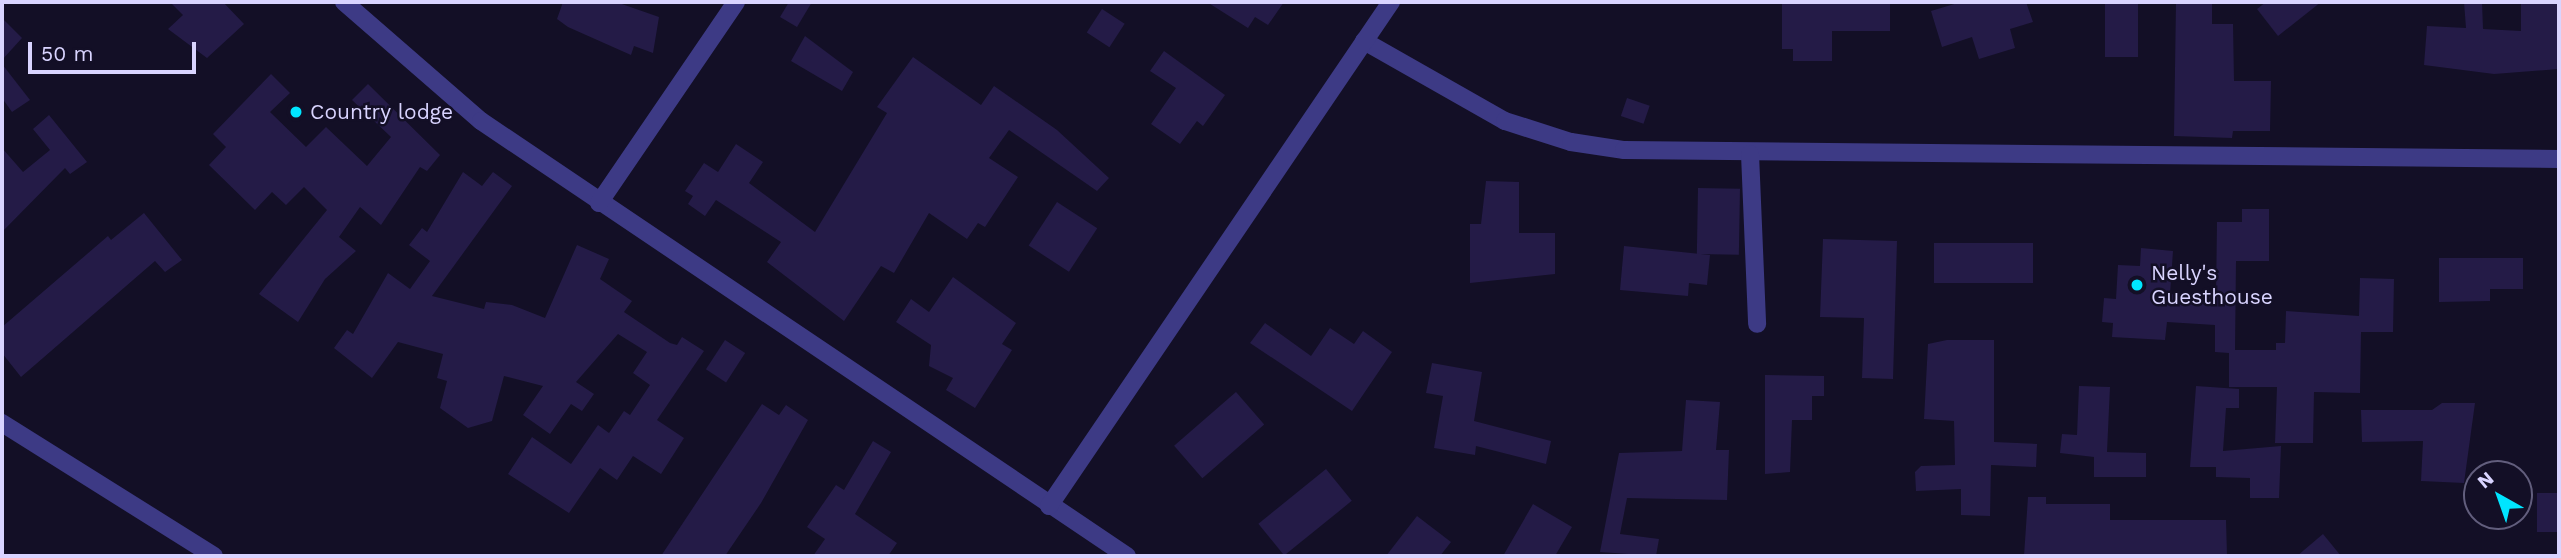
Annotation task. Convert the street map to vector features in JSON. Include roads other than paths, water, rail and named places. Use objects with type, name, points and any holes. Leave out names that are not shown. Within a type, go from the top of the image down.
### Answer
[{"type":"street","points":[[344,2],[481,121],[599,203],[1127,556]]},
{"type":"street","points":[[599,203],[736,2]]},
{"type":"street","points":[[1049,506],[1391,2]]},
{"type":"street","points":[[1364,41],[1433,84],[1533,131],[1624,150],[1750,154],[2559,159]]},
{"type":"street","points":[[1750,154],[1757,324]]},
{"type":"street","points":[[2,423],[214,556]]},
{"type":"place","name":"Country lodge","points":[[296,112]]},
{"type":"place","name":"Nelly's Guesthouse","points":[[2137,285]]}]
